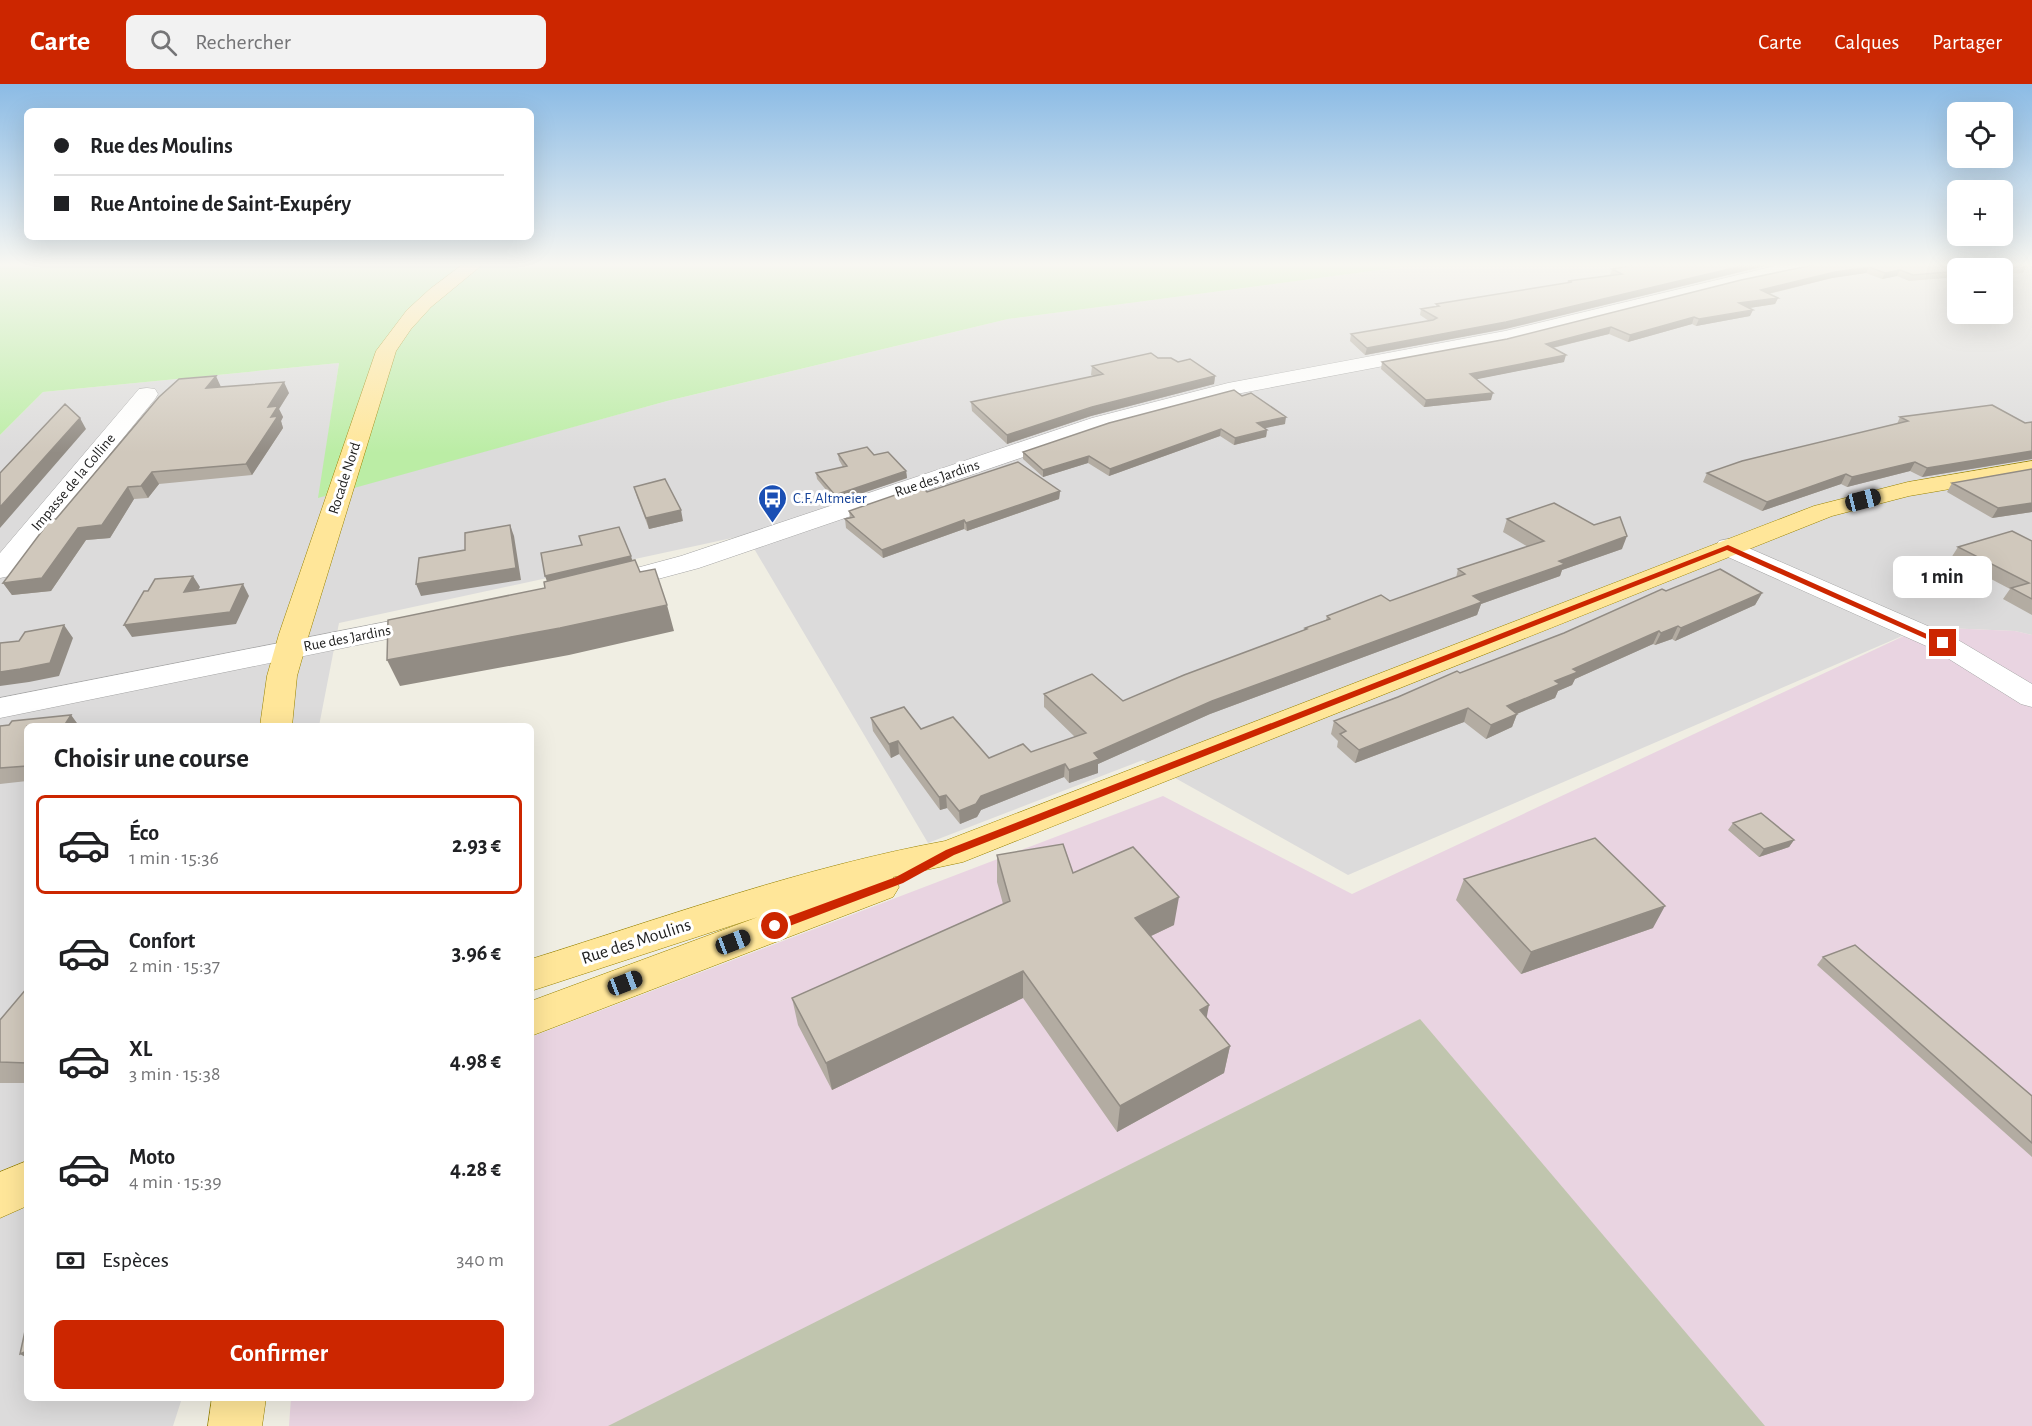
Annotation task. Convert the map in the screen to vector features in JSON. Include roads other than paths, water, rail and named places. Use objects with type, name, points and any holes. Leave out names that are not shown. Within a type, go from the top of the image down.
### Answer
[{"type":"main road","name":"Rocade Nord","points":[[276,723],[282,676],[289,650],[386,351],[401,328]]},
{"type":"main road","name":"Rue des Moulins","points":[[534,1018],[900,880],[950,853],[1823,511],[1949,481],[2032,468]]},
{"type":"main road","name":"Rue des Moulins","points":[[534,974],[779,896],[888,865],[950,853]]},
{"type":"main road","points":[[0,1195],[24,1184]]},
{"type":"main road","points":[[235,1426],[239,1401]]},
{"type":"street","name":"Rue des Jardins","points":[[588,589],[690,562],[1100,423],[1228,388],[1505,338],[1546,328]]},
{"type":"street","name":"Impasse de la Colline","points":[[0,570],[147,394]]},
{"type":"street","points":[[1728,547],[1943,643],[2032,697]]},
{"type":"street","name":"Rue des Jardins","points":[[0,708],[452,617]]},
{"type":"place","name":"C.F. Altmeier","points":[[772,524]]}]
